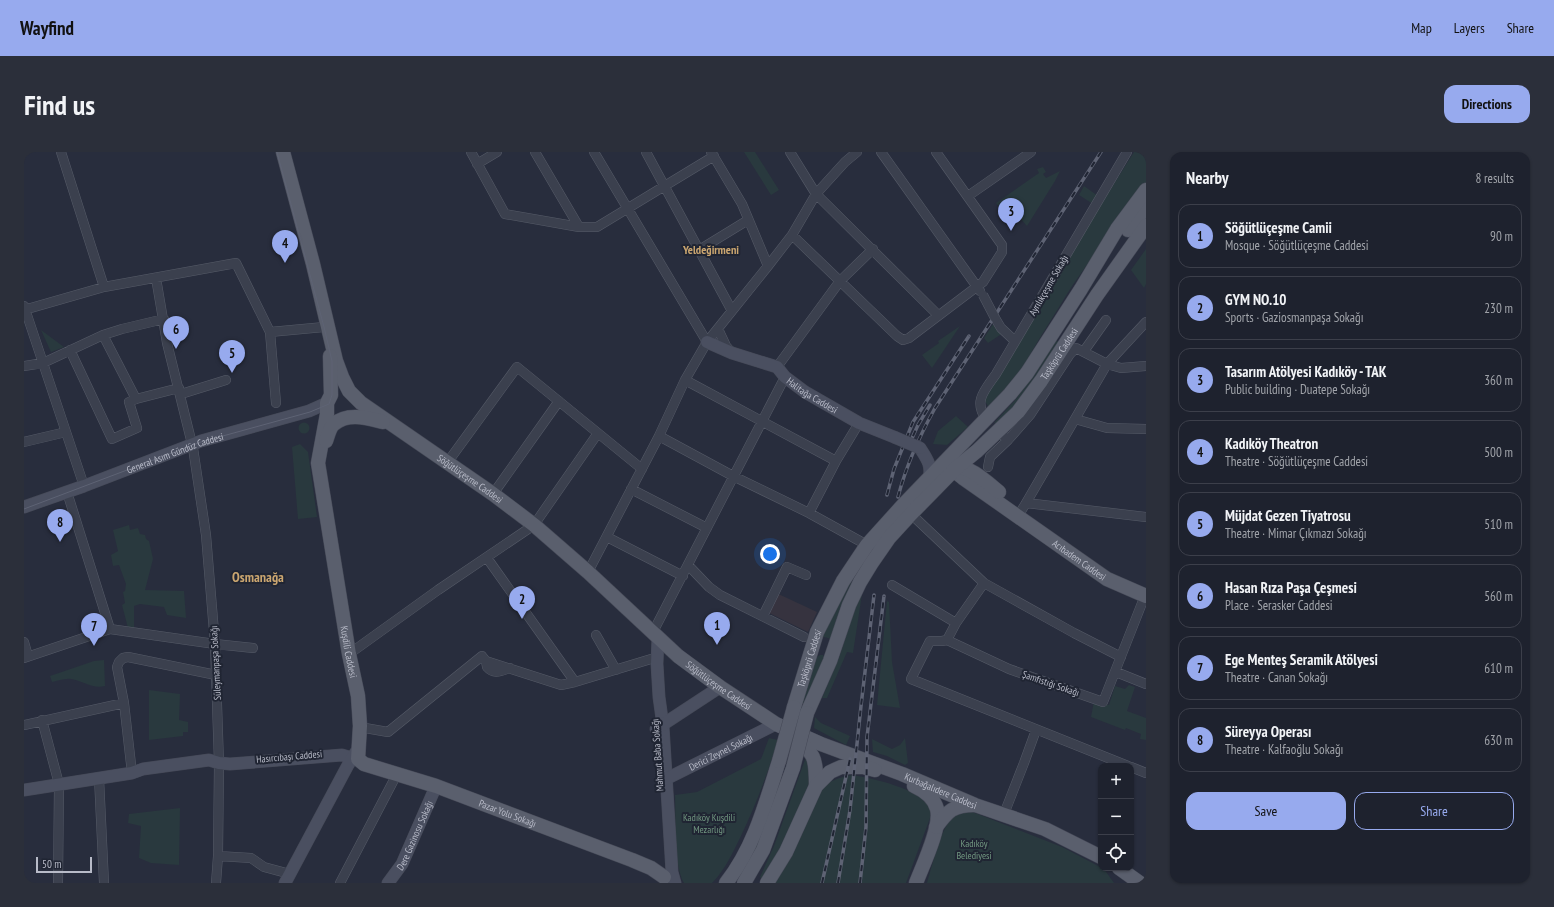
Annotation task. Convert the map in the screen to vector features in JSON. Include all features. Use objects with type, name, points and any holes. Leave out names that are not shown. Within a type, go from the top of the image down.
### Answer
[{"type":"main road","points":[[276,152],[324,327],[331,361],[331,395],[327,403]]},
{"type":"main road","name":"Söğütlüçeşme Caddesi","points":[[283,152],[323,303],[336,361],[349,392],[361,403],[493,494],[534,525],[588,572],[678,656],[720,687],[778,725]]},
{"type":"main road","name":"Taşköprü Caddesi","points":[[744,883],[763,850],[793,768],[807,714],[830,661],[849,605],[860,582],[888,540],[911,514],[986,420],[1027,373],[1117,230],[1146,190]]},
{"type":"main road","points":[[1141,223],[1146,207]]},
{"type":"main road","name":"Taşköprü Caddesi","points":[[1081,289],[1141,223]]},
{"type":"main road","name":"Taşköprü Caddesi","points":[[726,882],[748,847],[769,794],[817,632],[843,581],[867,545],[929,479],[985,443],[1003,436],[1041,380],[1141,223]]},
{"type":"main road","name":"Kuşdili Caddesi","points":[[327,403],[327,414],[318,463],[349,654],[358,696],[360,726],[355,754]]},
{"type":"main road","points":[[318,463],[334,424],[343,419],[365,417],[391,424]]},
{"type":"main road","points":[[986,420],[1003,436]]},
{"type":"main road","points":[[985,443],[980,458],[980,472],[986,474]]},
{"type":"main road","name":"Acıbadem Caddesi","points":[[950,465],[963,478],[1022,509]]},
{"type":"main road","name":"Acıbadem Caddesi","points":[[950,465],[986,474],[1022,509],[1107,579],[1146,594]]},
{"type":"main road","points":[[811,652],[819,647],[826,648],[831,653],[830,661]]},
{"type":"main road","points":[[778,725],[810,751],[816,761],[816,786]]},
{"type":"main road","name":"Kurbağalıdere Caddesi","points":[[778,725],[821,744],[902,774],[975,805],[1045,829],[1098,856]]},
{"type":"main road","name":"Pazar Yolu Sokağı","points":[[355,754],[361,762],[436,786],[632,860],[651,868],[668,882]]},
{"type":"main road","points":[[767,883],[786,852],[816,786],[830,772],[841,767],[863,767],[892,776],[923,790],[932,799],[938,810],[936,828],[916,883]]},
{"type":"main road","points":[[936,828],[947,812],[958,807],[975,805]]},
{"type":"main road","points":[[1119,871],[1124,883]]},
{"type":"main road","points":[[1122,871],[1140,883]]},
{"type":"street","points":[[62,152],[104,287]]},
{"type":"street","points":[[470,152],[505,214],[579,227],[597,228],[665,187],[712,154],[742,204],[768,266]]},
{"type":"street","points":[[478,164],[497,152]]},
{"type":"street","points":[[535,152],[579,227]]},
{"type":"street","points":[[594,152],[707,342],[732,353],[777,367],[840,281],[873,249]]},
{"type":"street","points":[[646,152],[732,311]]},
{"type":"street","points":[[790,152],[816,194],[938,315]]},
{"type":"street","points":[[588,572],[659,436],[685,380],[707,342],[792,235],[816,194],[845,162],[857,152]]},
{"type":"street","points":[[881,152],[980,291],[1002,328],[1015,341]]},
{"type":"street","points":[[792,235],[900,338],[910,338],[938,315],[980,291],[983,282],[1002,252],[1002,245],[936,152]]},
{"type":"street","points":[[968,196],[1031,152]]},
{"type":"street","name":"Ayrılıkçeşme Sokağı","points":[[986,420],[980,400],[1127,152]]},
{"type":"street","points":[[699,250],[748,220]]},
{"type":"street","points":[[84,486],[24,308],[104,287],[236,263],[270,332],[276,403]]},
{"type":"street","name":"Süleymanpaşa Sokağı","points":[[156,278],[168,343],[192,444],[206,535],[215,644],[219,763],[218,856],[216,883]]},
{"type":"street","points":[[24,366],[43,363],[70,350],[122,329],[164,319]]},
{"type":"street","points":[[1084,351],[1106,320]]},
{"type":"street","points":[[1146,322],[1107,364],[1022,509],[1146,517]]},
{"type":"street","points":[[270,332],[324,327]]},
{"type":"street","points":[[718,329],[726,346],[732,353]]},
{"type":"street","points":[[103,336],[136,399]]},
{"type":"street","points":[[986,474],[990,457],[1003,436],[1030,415],[1070,354],[1076,348],[1107,364],[1121,368],[1146,366]]},
{"type":"street","points":[[70,350],[112,439],[137,428],[129,402],[136,399],[180,391],[226,380]]},
{"type":"street","points":[[447,463],[517,367],[642,469]]},
{"type":"street","name":"Halitağa Caddesi","points":[[777,367],[785,377],[805,392],[859,423],[920,448],[950,465]]},
{"type":"street","points":[[656,634],[682,576],[785,377]]},
{"type":"street","points":[[685,380],[836,461]]},
{"type":"street","points":[[493,494],[559,401]]},
{"type":"street","name":"General Asım Gündüz Caddesi","points":[[24,507],[84,486],[192,444],[309,411],[327,403]]},
{"type":"street","points":[[1075,419],[1107,428],[1146,429]]},
{"type":"street","points":[[809,513],[836,461],[859,423]]},
{"type":"street","points":[[24,442],[66,432]]},
{"type":"street","points":[[349,654],[438,590],[534,525],[598,433]]},
{"type":"street","points":[[659,436],[733,476],[809,513],[867,545]]},
{"type":"street","points":[[920,448],[929,463],[931,470],[929,479]]},
{"type":"street","points":[[631,489],[707,528]]},
{"type":"street","points":[[67,492],[110,629]]},
{"type":"street","points":[[911,514],[984,583],[1074,633],[1121,657]]},
{"type":"street","points":[[607,536],[682,576]]},
{"type":"street","points":[[487,558],[575,682]]},
{"type":"street","points":[[688,565],[709,587],[715,591],[804,637]]},
{"type":"street","points":[[763,616],[787,568],[806,575]]},
{"type":"street","points":[[984,583],[956,623],[947,640],[930,641],[911,679],[1120,763]]},
{"type":"street","points":[[892,585],[956,623]]},
{"type":"street","name":"Şamfıstığı Sokağı","points":[[947,640],[1009,669],[1103,702],[1146,594]]},
{"type":"street","points":[[24,642],[26,657],[110,629],[253,648]]},
{"type":"street","name":"Mahmut Baba Sokağı","points":[[656,634],[651,659],[666,779],[672,872],[668,882]]},
{"type":"street","name":"Mahmut Baba Sokağı","points":[[656,634],[659,728],[668,882]]},
{"type":"street","points":[[596,635],[616,670]]},
{"type":"street","points":[[132,773],[124,703],[116,667],[123,658],[128,657],[216,675]]},
{"type":"street","points":[[365,728],[388,732],[484,658],[561,685],[651,659]]},
{"type":"street","points":[[1116,672],[1146,684]]},
{"type":"street","points":[[659,728],[720,687]]},
{"type":"street","points":[[24,725],[124,703]]},
{"type":"street","points":[[42,720],[59,784],[58,883]]},
{"type":"street","name":"Derici Zeynel Sokağı","points":[[666,779],[778,725]]},
{"type":"street","points":[[1004,814],[1036,730]]},
{"type":"street","name":"Hasırcıbaşı Caddesi","points":[[24,790],[132,773],[143,777],[212,767],[219,763],[229,761],[355,754]]},
{"type":"street","name":"Kuşdili Caddesi","points":[[288,879],[355,754]]},
{"type":"street","points":[[1134,768],[1146,773]]},
{"type":"street","points":[[340,883],[397,774]]},
{"type":"street","points":[[99,778],[104,883]]},
{"type":"street","name":"Dere Gazinosu Sokağı","points":[[388,883],[402,864],[436,786]]},
{"type":"street","points":[[218,856],[251,858],[264,867],[288,879]]},
{"type":"shaded area","points":[[772,591],[817,612],[808,632],[763,610]]},
{"type":"green space","points":[[744,152],[755,152],[779,190],[771,195]]},
{"type":"green space","points":[[1134,152],[1146,152],[1146,182],[1072,286],[1019,374],[992,407],[988,406],[985,401],[988,393],[1051,284]]},
{"type":"green space","points":[[1043,167],[1046,172],[1043,174],[1046,178],[1060,171],[1027,226],[1018,216],[1011,221],[996,203],[1039,173],[1037,169]]},
{"type":"green space","points":[[1084,186],[1098,196],[1093,204],[1079,195]]},
{"type":"green space","points":[[1146,249],[1146,284],[1144,288],[1131,270]]},
{"type":"green space","points":[[993,324],[1003,333],[988,343],[984,338]]},
{"type":"green space","points":[[960,326],[932,368],[922,355],[939,343],[938,341]]},
{"type":"green space","points":[[41,330],[64,347],[51,352]]},
{"type":"green space","points":[[1056,340],[1060,343],[1030,390],[999,424],[994,423],[1016,399]]},
{"type":"green space","points":[[956,416],[968,427],[947,445],[933,444],[938,431]]},
{"type":"green space","points":[[302,423],[306,423],[308,424],[308,432],[302,433],[299,430],[299,426]]},
{"type":"green space","points":[[300,444],[308,452],[317,517],[298,519],[292,447]]},
{"type":"green space","points":[[129,525],[130,530],[138,528],[140,534],[145,535],[146,539],[149,541],[153,559],[145,590],[184,591],[186,618],[167,615],[164,607],[140,604],[134,606],[134,633],[128,628],[122,605],[125,603],[123,592],[125,591],[126,584],[119,565],[113,566],[111,555],[118,551],[113,530]]},
{"type":"green space","points":[[865,562],[848,589],[837,618],[832,639],[820,636],[858,564]]},
{"type":"green space","points":[[859,594],[862,594],[853,653],[847,652],[827,698],[822,698],[840,655]]},
{"type":"green space","points":[[887,601],[889,602],[892,662],[900,708],[877,705]]},
{"type":"green space","points":[[823,655],[825,658],[803,709],[801,708],[817,657]]},
{"type":"green space","points":[[104,660],[105,686],[92,686],[69,679],[52,682],[50,676],[94,661]]},
{"type":"green space","points":[[1129,685],[1135,687],[1127,711],[1146,718],[1146,740],[1140,739],[1141,734],[1126,728],[1125,730],[1091,717],[1094,701],[1109,705],[1115,686],[1125,689]]},
{"type":"green space","points":[[149,690],[180,694],[179,720],[188,722],[188,732],[183,732],[183,736],[149,740]]},
{"type":"green space","points":[[815,717],[821,723],[850,736],[846,745],[814,728]]},
{"type":"green space","name":"Kadıköy Kuşdili Mezarlığı","points":[[769,738],[778,740],[752,812],[728,861],[712,883],[684,883],[680,875],[678,864],[675,828],[675,795],[697,792],[761,759]]},
{"type":"green space","points":[[905,738],[908,763],[905,765],[887,756],[873,752],[872,739],[892,749],[900,745]]},
{"type":"green space","points":[[806,757],[813,777],[783,849],[763,880],[760,877],[774,846]]},
{"type":"green space","points":[[853,775],[883,782],[907,790],[926,802],[930,809],[930,818],[906,883],[771,883],[819,790],[834,780]]},
{"type":"green space","points":[[180,808],[179,865],[151,863],[139,858],[141,826],[128,823],[129,814]]},
{"type":"green space","name":"Kadıköy Belediyesi","points":[[970,811],[1062,847],[1098,866],[1098,871],[1105,871],[1114,883],[927,883],[943,833],[951,820],[961,813]]},
{"type":"tram line","points":[[24,509],[201,442],[310,412],[329,404],[332,395],[332,361],[277,152]]},
{"type":"railway","points":[[898,497],[914,452],[935,408],[1101,152]]},
{"type":"railway","points":[[887,495],[894,469],[913,422],[969,336]]},
{"type":"railway","points":[[908,447],[918,425],[930,405]]},
{"type":"railway","points":[[838,883],[850,810],[874,595]]},
{"type":"railway","points":[[860,883],[866,827],[867,737],[884,596]]},
{"type":"railway","points":[[822,883],[850,759]]},
{"type":"place","name":"Tasarım Atölyesi Kadıköy - TAK","points":[[1011,231]]},
{"type":"place","name":"Kadıköy Theatron","points":[[285,263]]},
{"type":"place","name":"Hasan Rıza Paşa Çeşmesi","points":[[176,349]]},
{"type":"place","name":"Müjdat Gezen Tiyatrosu","points":[[232,373]]},
{"type":"place","name":"Süreyya Operası","points":[[60,542]]},
{"type":"place","name":"GYM NO.10","points":[[522,619]]},
{"type":"place","name":"Söğütlüçeşme Camii","points":[[717,645]]},
{"type":"place","name":"Ege Menteş Seramik Atölyesi","points":[[94,646]]},
{"type":"district","name":"Yeldeğirmeni","points":[[711,250]]},
{"type":"district","name":"Osmanağa","points":[[258,577]]}]
